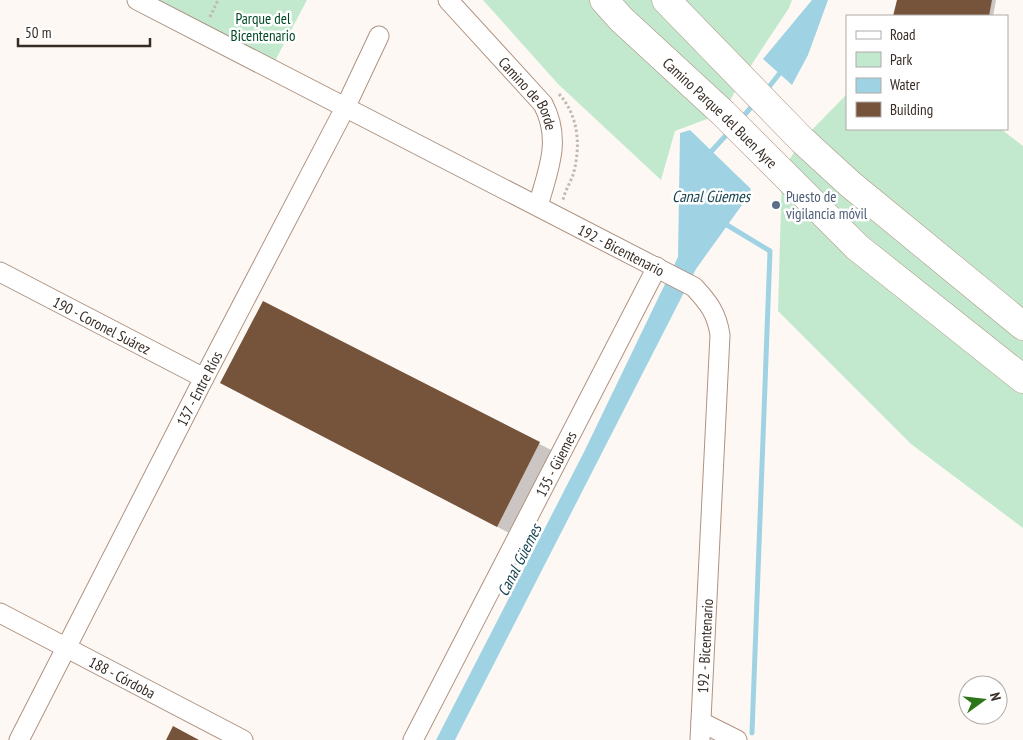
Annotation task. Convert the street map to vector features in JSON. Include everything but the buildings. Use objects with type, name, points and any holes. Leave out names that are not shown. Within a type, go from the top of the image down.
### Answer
[{"type":"highway","name":"Camino Parque del Buen Ayre","points":[[604,0],[782,171],[857,247],[1023,379]]},
{"type":"highway","points":[[666,0],[802,140],[928,250],[1023,326]]},
{"type":"street","name":"192 - Bicentenario","points":[[138,0],[345,108],[660,268],[694,287],[713,308],[718,320],[720,335],[701,731]]},
{"type":"street","name":"Camino de Borde","points":[[448,0],[543,104],[550,117],[554,136],[553,149],[538,206]]},
{"type":"street","name":"137 - Entre Ríos","points":[[19,740],[204,378],[345,108],[379,36]]},
{"type":"street","name":"135 - Güemes","points":[[413,740],[660,268]]},
{"type":"street","name":"190 - Coronel Suárez","points":[[0,272],[204,378]]},
{"type":"street","name":"188 - Córdoba","points":[[0,613],[243,740]]},
{"type":"street","points":[[701,731],[737,740]]},
{"type":"green space","name":"Parque del Bicentenario","points":[[158,0],[307,0],[275,61]]},
{"type":"green space","points":[[483,0],[792,0],[789,8],[742,79],[723,113],[675,131],[661,180],[558,84]]},
{"type":"green space","points":[[846,95],[846,130],[1002,130],[1023,146],[1023,528],[911,444],[778,311],[782,171],[802,140]]},
{"type":"water","points":[[812,0],[828,0],[808,55],[792,85],[763,59]]},
{"type":"water","name":"Canal Güemes","points":[[690,130],[751,189],[747,198],[696,269],[455,740],[436,740],[584,452],[678,257],[680,133]]},
{"type":"waterway","name":"Canal Güemes","points":[[765,92],[783,69]]},
{"type":"waterway","name":"Canal Güemes","points":[[740,120],[754,104]]},
{"type":"waterway","name":"Canal Güemes","points":[[708,155],[729,132]]},
{"type":"waterway","points":[[722,222],[770,251],[752,733]]},
{"type":"place","name":"Puesto de vigilancia móvil","points":[[776,205]]}]
